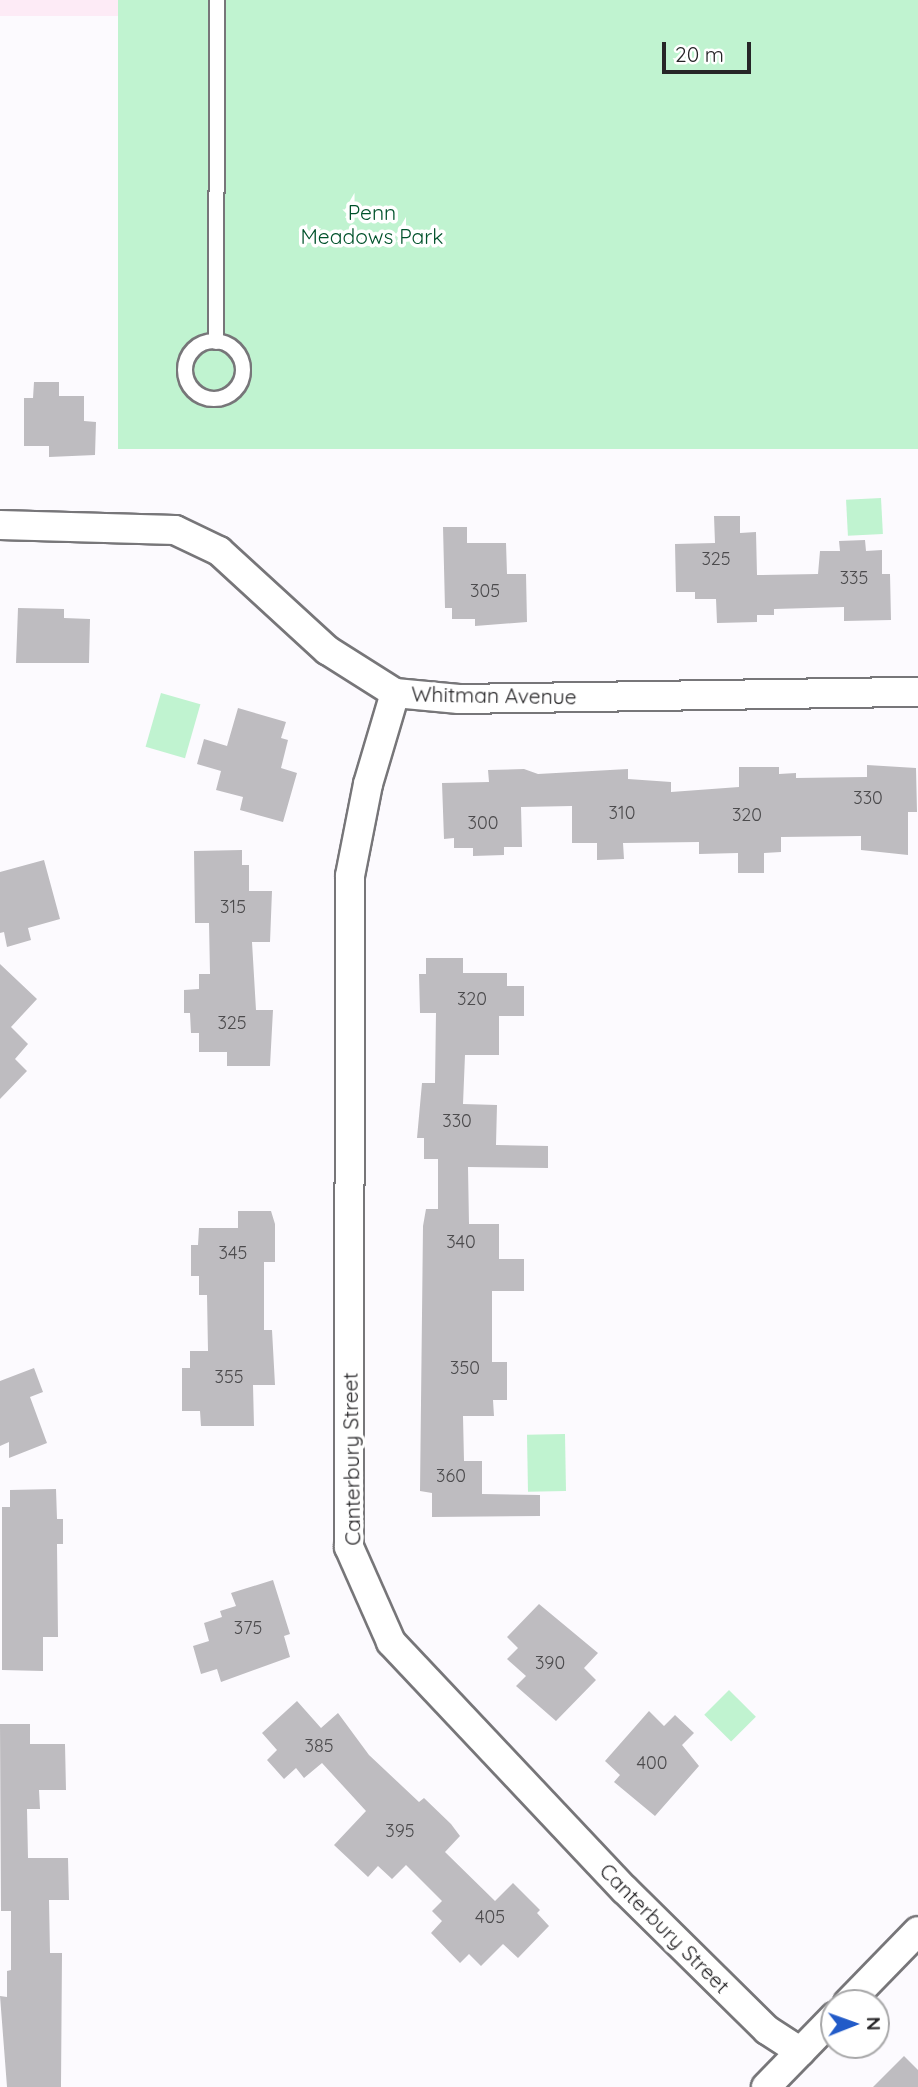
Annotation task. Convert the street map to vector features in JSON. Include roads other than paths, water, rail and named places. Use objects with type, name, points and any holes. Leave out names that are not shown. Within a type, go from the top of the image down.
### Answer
[{"type":"street","name":"Whitman Avenue","points":[[0,524],[175,530],[219,551],[327,650],[395,693],[459,699],[918,692]]},
{"type":"street","name":"Canterbury Street","points":[[395,693],[368,784],[350,876],[349,1547],[391,1642],[624,1889],[767,2030],[801,2052]]},
{"type":"street","points":[[862,1989],[918,1931]]},
{"type":"street","points":[[766,2087],[820,2032]]},
{"type":"lane","points":[[216,342],[217,0]]},
{"type":"lane","points":[[216,342],[236,351],[243,372],[234,392],[213,399],[193,390],[186,369],[195,349],[216,342]]},
{"type":"park label","name":"Penn Meadows Park","points":[[372,224]]}]
